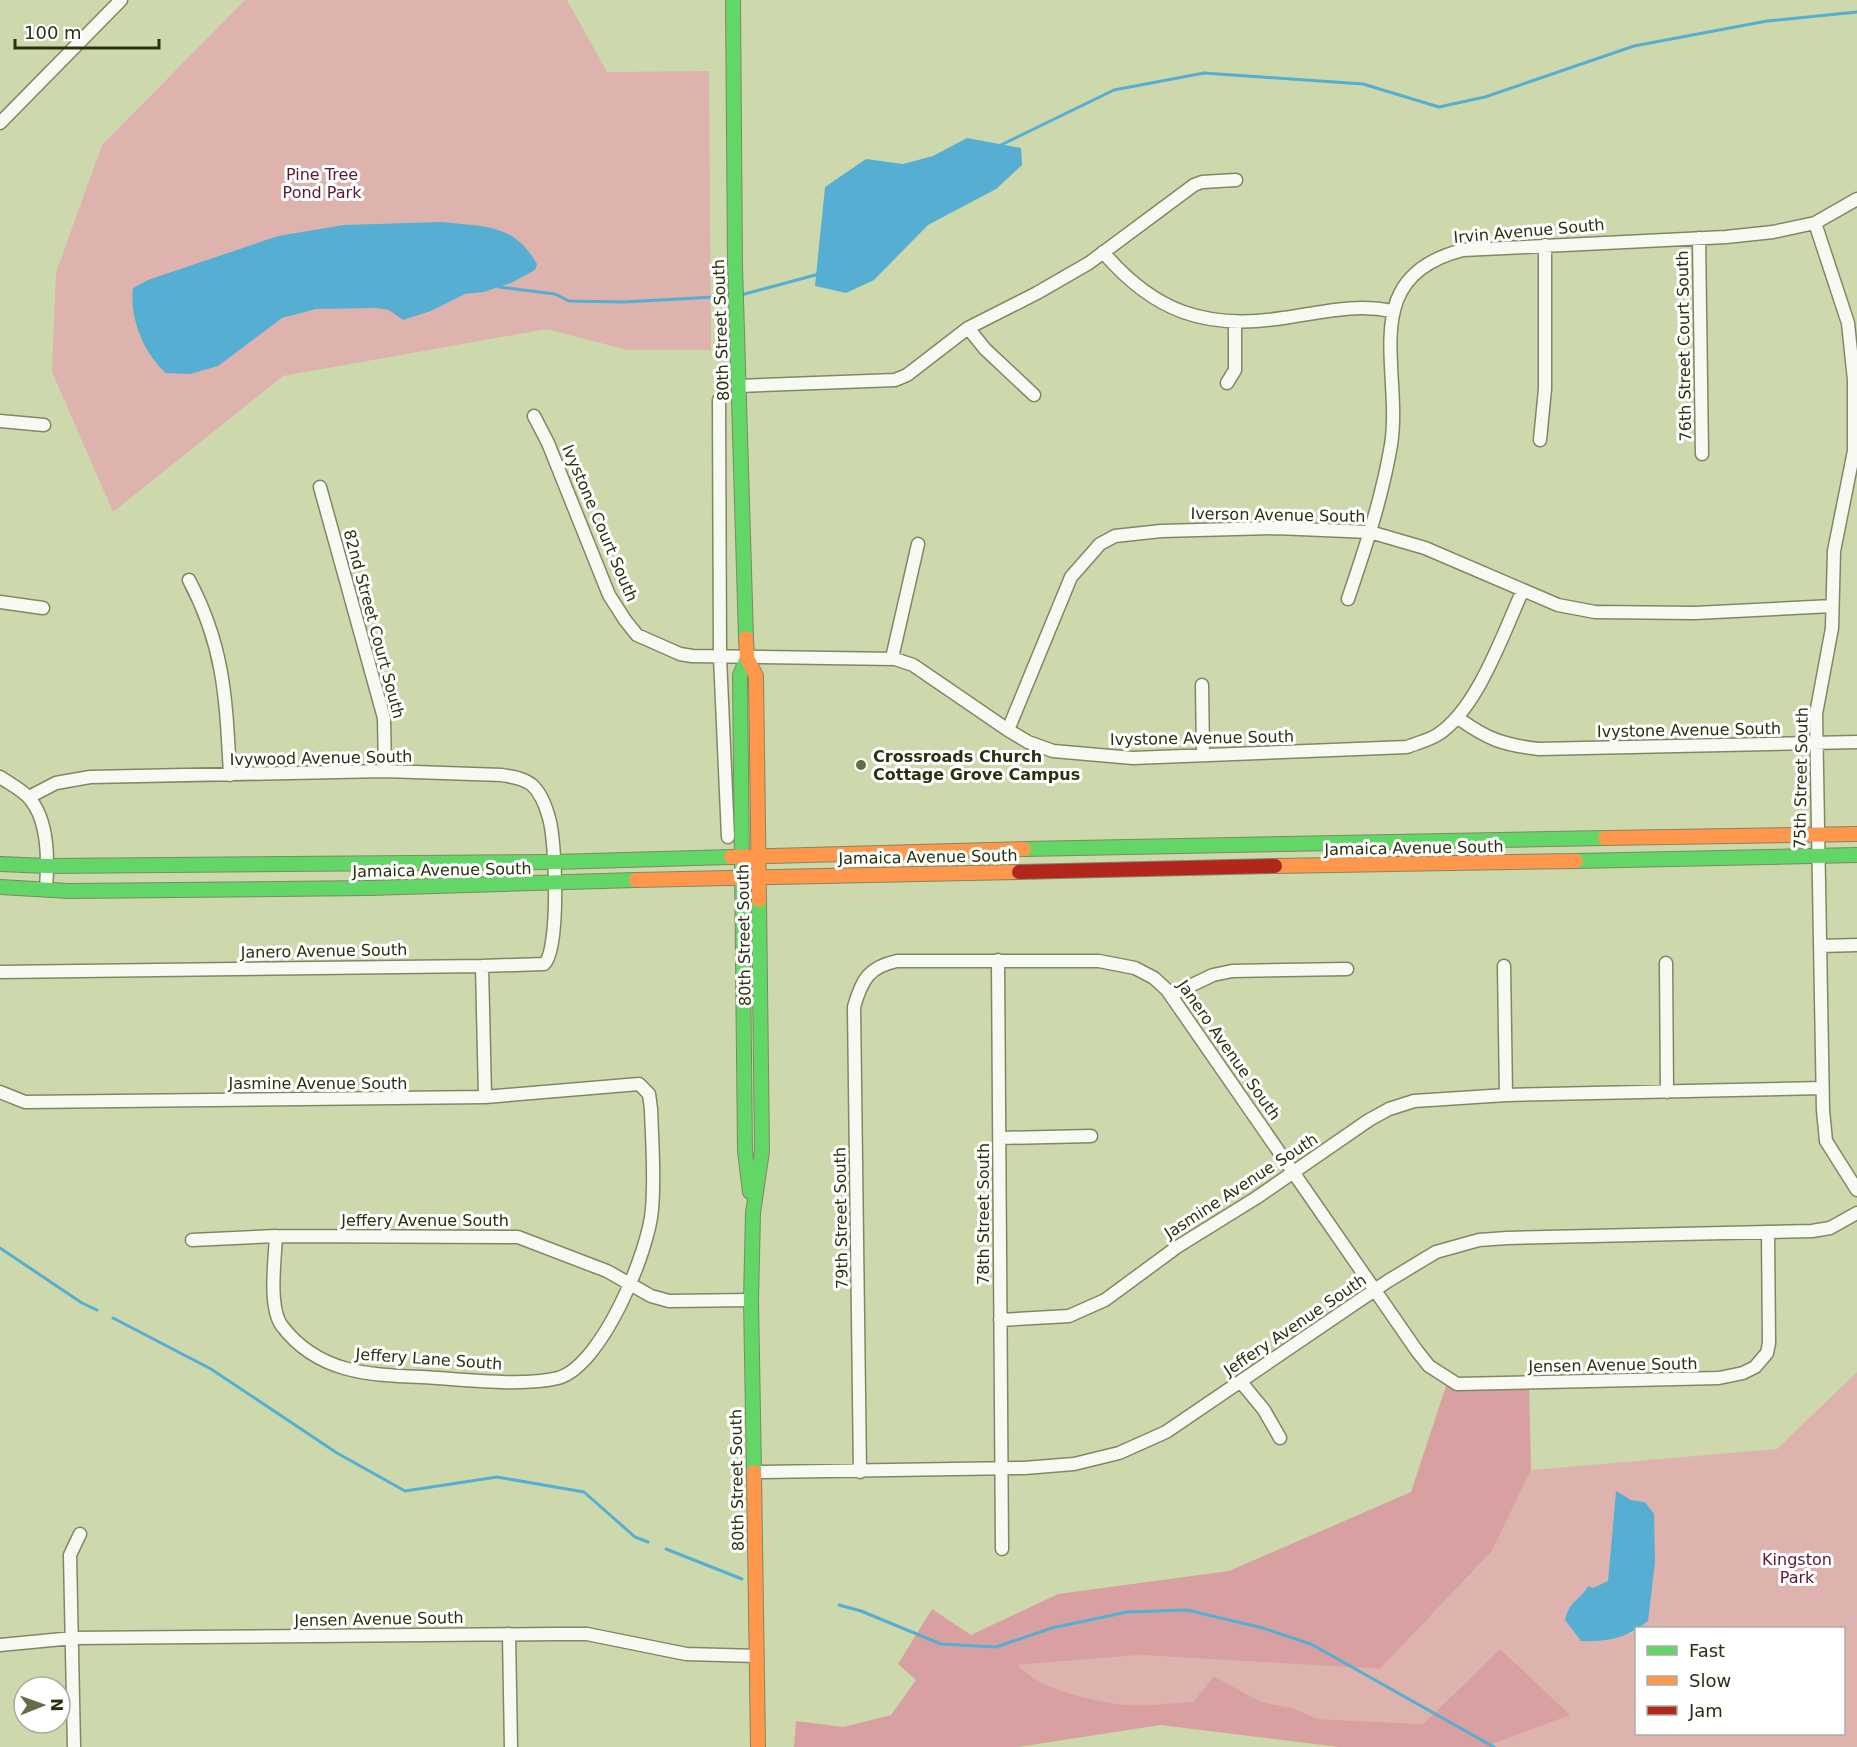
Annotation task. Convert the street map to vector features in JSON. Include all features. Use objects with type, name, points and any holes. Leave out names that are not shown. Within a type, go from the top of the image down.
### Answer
[{"type":"main road","name":"80th Street South","points":[[733,0],[739,386],[747,658],[740,675],[745,1150],[753,1214]]},
{"type":"main road","name":"80th Street South","points":[[747,658],[756,676],[760,877],[762,1151],[753,1214],[751,1300],[758,1747]]},
{"type":"main road","name":"Jamaica Avenue South","points":[[0,864],[47,866],[554,862],[759,858],[957,850],[1857,834]]},
{"type":"main road","name":"Jamaica Avenue South","points":[[0,887],[46,890],[358,888],[742,877],[1857,855]]},
{"type":"street","points":[[0,123],[121,0]]},
{"type":"street","points":[[739,386],[895,380],[907,375],[968,328],[1037,293],[1103,252],[1194,185],[1202,182],[1236,180]]},
{"type":"street","name":"Irvin Avenue South","points":[[1392,311],[1410,280],[1425,265],[1441,256],[1463,250],[1773,232],[1815,223],[1857,199]]},
{"type":"street","name":"75th Street South","points":[[1815,223],[1848,323],[1854,380],[1856,451],[1834,551],[1832,628],[1816,714],[1822,1088],[1826,1141],[1857,1190]]},
{"type":"street","name":"76th Street Court South","points":[[1699,238],[1702,454]]},
{"type":"street","points":[[1539,440],[1545,389],[1545,245]]},
{"type":"street","points":[[1103,252],[1134,284],[1172,309],[1207,319],[1235,322],[1282,319],[1349,306],[1392,311],[1389,367],[1394,411],[1391,445],[1371,532],[1348,599]]},
{"type":"street","points":[[1227,384],[1235,370],[1235,322]]},
{"type":"street","points":[[968,328],[1034,395]]},
{"type":"street","name":"80th Street South","points":[[719,400],[720,657],[728,837]]},
{"type":"street","name":"Ivystone Court South","points":[[534,416],[548,443],[609,595],[637,635],[671,651],[692,656],[747,658]]},
{"type":"street","points":[[0,422],[44,426]]},
{"type":"street","name":"82nd Street Court South","points":[[320,487],[384,718],[385,771]]},
{"type":"street","name":"Iverson Avenue South","points":[[1008,730],[1071,577],[1100,544],[1115,536],[1161,531],[1276,528],[1371,532],[1425,548],[1522,592],[1558,605],[1595,612],[1695,613],[1832,606]]},
{"type":"street","points":[[892,658],[918,544]]},
{"type":"street","points":[[189,580],[213,631],[219,653],[227,712],[230,775]]},
{"type":"street","name":"Ivystone Avenue South","points":[[747,658],[892,658],[913,665],[1028,742],[1053,751],[1133,758],[1407,747],[1437,735],[1458,718],[1472,697],[1522,592]]},
{"type":"street","points":[[0,602],[43,608]]},
{"type":"street","points":[[1202,685],[1203,754]]},
{"type":"street","name":"Ivystone Avenue South","points":[[1458,718],[1485,737],[1512,746],[1539,748],[1857,742]]},
{"type":"street","name":"Ivywood Avenue South","points":[[29,797],[56,783],[90,777],[385,771],[502,775],[519,778],[532,785],[544,802],[550,820],[554,862]]},
{"type":"street","points":[[0,777],[29,797],[42,818],[47,866],[46,890]]},
{"type":"street","name":"Janero Avenue South","points":[[0,972],[543,964],[549,960],[556,883],[554,862]]},
{"type":"street","points":[[1820,946],[1857,945]]},
{"type":"street","name":"Janero Avenue South","points":[[873,969],[897,961],[998,960],[1115,963],[1154,978],[1171,995],[1375,1290]]},
{"type":"street","name":"78th Street South","points":[[998,960],[1002,1549]]},
{"type":"street","points":[[1666,963],[1667,1092]]},
{"type":"street","points":[[482,966],[485,1097]]},
{"type":"street","points":[[1504,966],[1506,1095]]},
{"type":"street","name":"79th Street South","points":[[860,1472],[854,1007],[859,989],[873,969]]},
{"type":"street","points":[[1171,995],[1213,975],[1232,972],[1347,969]]},
{"type":"street","points":[[639,1084],[642,1070]]},
{"type":"street","name":"Jasmine Avenue South","points":[[0,1092],[25,1102],[485,1097],[639,1084]]},
{"type":"street","name":"Jeffery Lane South","points":[[276,1236],[274,1302],[281,1325],[321,1359],[342,1369],[378,1375],[530,1381],[559,1378],[584,1362],[598,1345],[630,1283],[647,1242],[652,1210],[651,1109],[649,1094],[639,1084]]},
{"type":"street","name":"Jasmine Avenue South","points":[[1000,1320],[1069,1316],[1089,1309],[1122,1289],[1177,1247],[1294,1173],[1389,1109],[1414,1101],[1506,1095],[1822,1088]]},
{"type":"street","points":[[1000,1138],[1091,1136]]},
{"type":"street","name":"Jeffery Avenue South","points":[[754,1472],[860,1472],[1074,1464],[1119,1453],[1166,1432],[1375,1290],[1436,1252],[1479,1240],[1812,1232],[1830,1228],[1857,1213]]},
{"type":"street","name":"Jensen Avenue South","points":[[1375,1290],[1429,1366],[1457,1384],[1719,1378],[1755,1367],[1767,1353],[1770,1293],[1768,1232]]},
{"type":"street","name":"Jeffery Avenue South","points":[[192,1240],[276,1236],[518,1237],[607,1271],[651,1296],[669,1301],[751,1300]]},
{"type":"street","points":[[1241,1382],[1264,1410],[1280,1438]]},
{"type":"street","points":[[74,1747],[70,1555],[80,1534]]},
{"type":"street","points":[[509,1634],[511,1747]]},
{"type":"street","name":"Jensen Avenue South","points":[[0,1645],[73,1638],[587,1634],[686,1654],[757,1656]]},
{"type":"green space","name":"Pine Tree Pond Park","points":[[245,0],[567,0],[607,72],[709,71],[711,350],[627,350],[547,329],[283,376],[113,512],[52,372],[56,273],[102,145]]},
{"type":"green space","name":"Kingston Park","points":[[1857,1372],[1857,1747],[1492,1747],[1500,1649],[1423,1724],[1318,1719],[1292,1708],[1261,1702],[1214,1676],[1194,1702],[1119,1704],[1064,1692],[1038,1681],[1017,1665],[1140,1655],[1380,1669],[1492,1551],[1531,1470],[1777,1449]],"holes":[[[1616,1492],[1631,1500],[1645,1502],[1648,1621],[1639,1627],[1845,1627],[1845,1735],[1635,1735],[1635,1631],[1630,1634],[1569,1606],[1584,1593],[1608,1581]]]},
{"type":"shaded area","points":[[1448,1380],[1529,1383],[1531,1470],[1492,1551],[1380,1669],[1140,1655],[1018,1665],[1038,1681],[1051,1687],[1093,1700],[1119,1704],[1193,1702],[1214,1676],[1261,1702],[1292,1708],[1318,1719],[1423,1724],[1500,1649],[1570,1715],[1492,1744],[1492,1747],[1339,1747],[1160,1725],[1018,1747],[794,1747],[796,1721],[843,1727],[891,1715],[916,1680],[898,1664],[932,1609],[971,1635],[1058,1594],[1229,1571],[1411,1492]]},
{"type":"water","points":[[967,138],[1021,148],[1022,165],[996,189],[928,225],[874,280],[846,293],[815,286],[825,187],[866,159],[903,164],[933,156]]},
{"type":"water","points":[[442,222],[484,227],[508,234],[528,251],[537,264],[535,270],[511,283],[484,292],[465,294],[431,311],[403,320],[389,310],[376,308],[316,309],[282,318],[218,366],[190,374],[166,373],[151,356],[136,323],[133,311],[133,288],[148,280],[278,236],[344,225]]},
{"type":"water","points":[[1616,1491],[1631,1500],[1645,1502],[1654,1514],[1655,1562],[1648,1621],[1635,1627],[1632,1632],[1617,1638],[1581,1641],[1565,1620],[1569,1608],[1588,1586],[1593,1588],[1608,1581]]},
{"type":"waterway","points":[[1001,145],[1114,90],[1204,73],[1363,84],[1439,107],[1485,97],[1634,46],[1767,21],[1857,12]]},
{"type":"waterway","points":[[741,295],[819,274]]},
{"type":"waterway","points":[[499,287],[555,294],[569,301],[624,302],[732,296]]},
{"type":"waterway","points":[[0,1248],[82,1303],[97,1310]]},
{"type":"waterway","points":[[113,1318],[211,1369],[337,1453],[405,1491],[497,1477],[584,1492],[635,1537],[648,1542]]},
{"type":"waterway","points":[[666,1549],[742,1579]]},
{"type":"waterway","points":[[839,1605],[861,1611],[941,1644],[996,1647],[1052,1628],[1127,1612],[1187,1610],[1263,1628],[1311,1644],[1494,1747]]},
{"type":"traffic: fast","points":[[733,0],[735,265],[746,638]]},
{"type":"traffic: fast","points":[[747,658],[740,675],[745,1151],[750,1192]]},
{"type":"traffic: fast","points":[[1024,849],[1605,838]]},
{"type":"traffic: fast","points":[[1576,861],[1857,855]]},
{"type":"traffic: fast","points":[[0,864],[47,866],[554,862],[731,857]]},
{"type":"traffic: fast","points":[[0,887],[69,891],[369,888],[636,880]]},
{"type":"traffic: fast","points":[[754,1472],[751,1300],[753,1213],[762,1151],[759,900]]},
{"type":"traffic: slow","points":[[746,638],[747,658],[756,676],[759,900]]},
{"type":"traffic: slow","points":[[1605,838],[1857,834]]},
{"type":"traffic: slow","points":[[731,857],[1024,849]]},
{"type":"traffic: slow","points":[[1275,866],[1576,861]]},
{"type":"traffic: slow","points":[[636,880],[1019,872]]},
{"type":"traffic: slow","points":[[754,1472],[758,1747]]},
{"type":"traffic: jam","points":[[1019,872],[1275,866]]},
{"type":"place","name":"Crossroads Church Cottage Grove Campus","points":[[861,765]]}]
